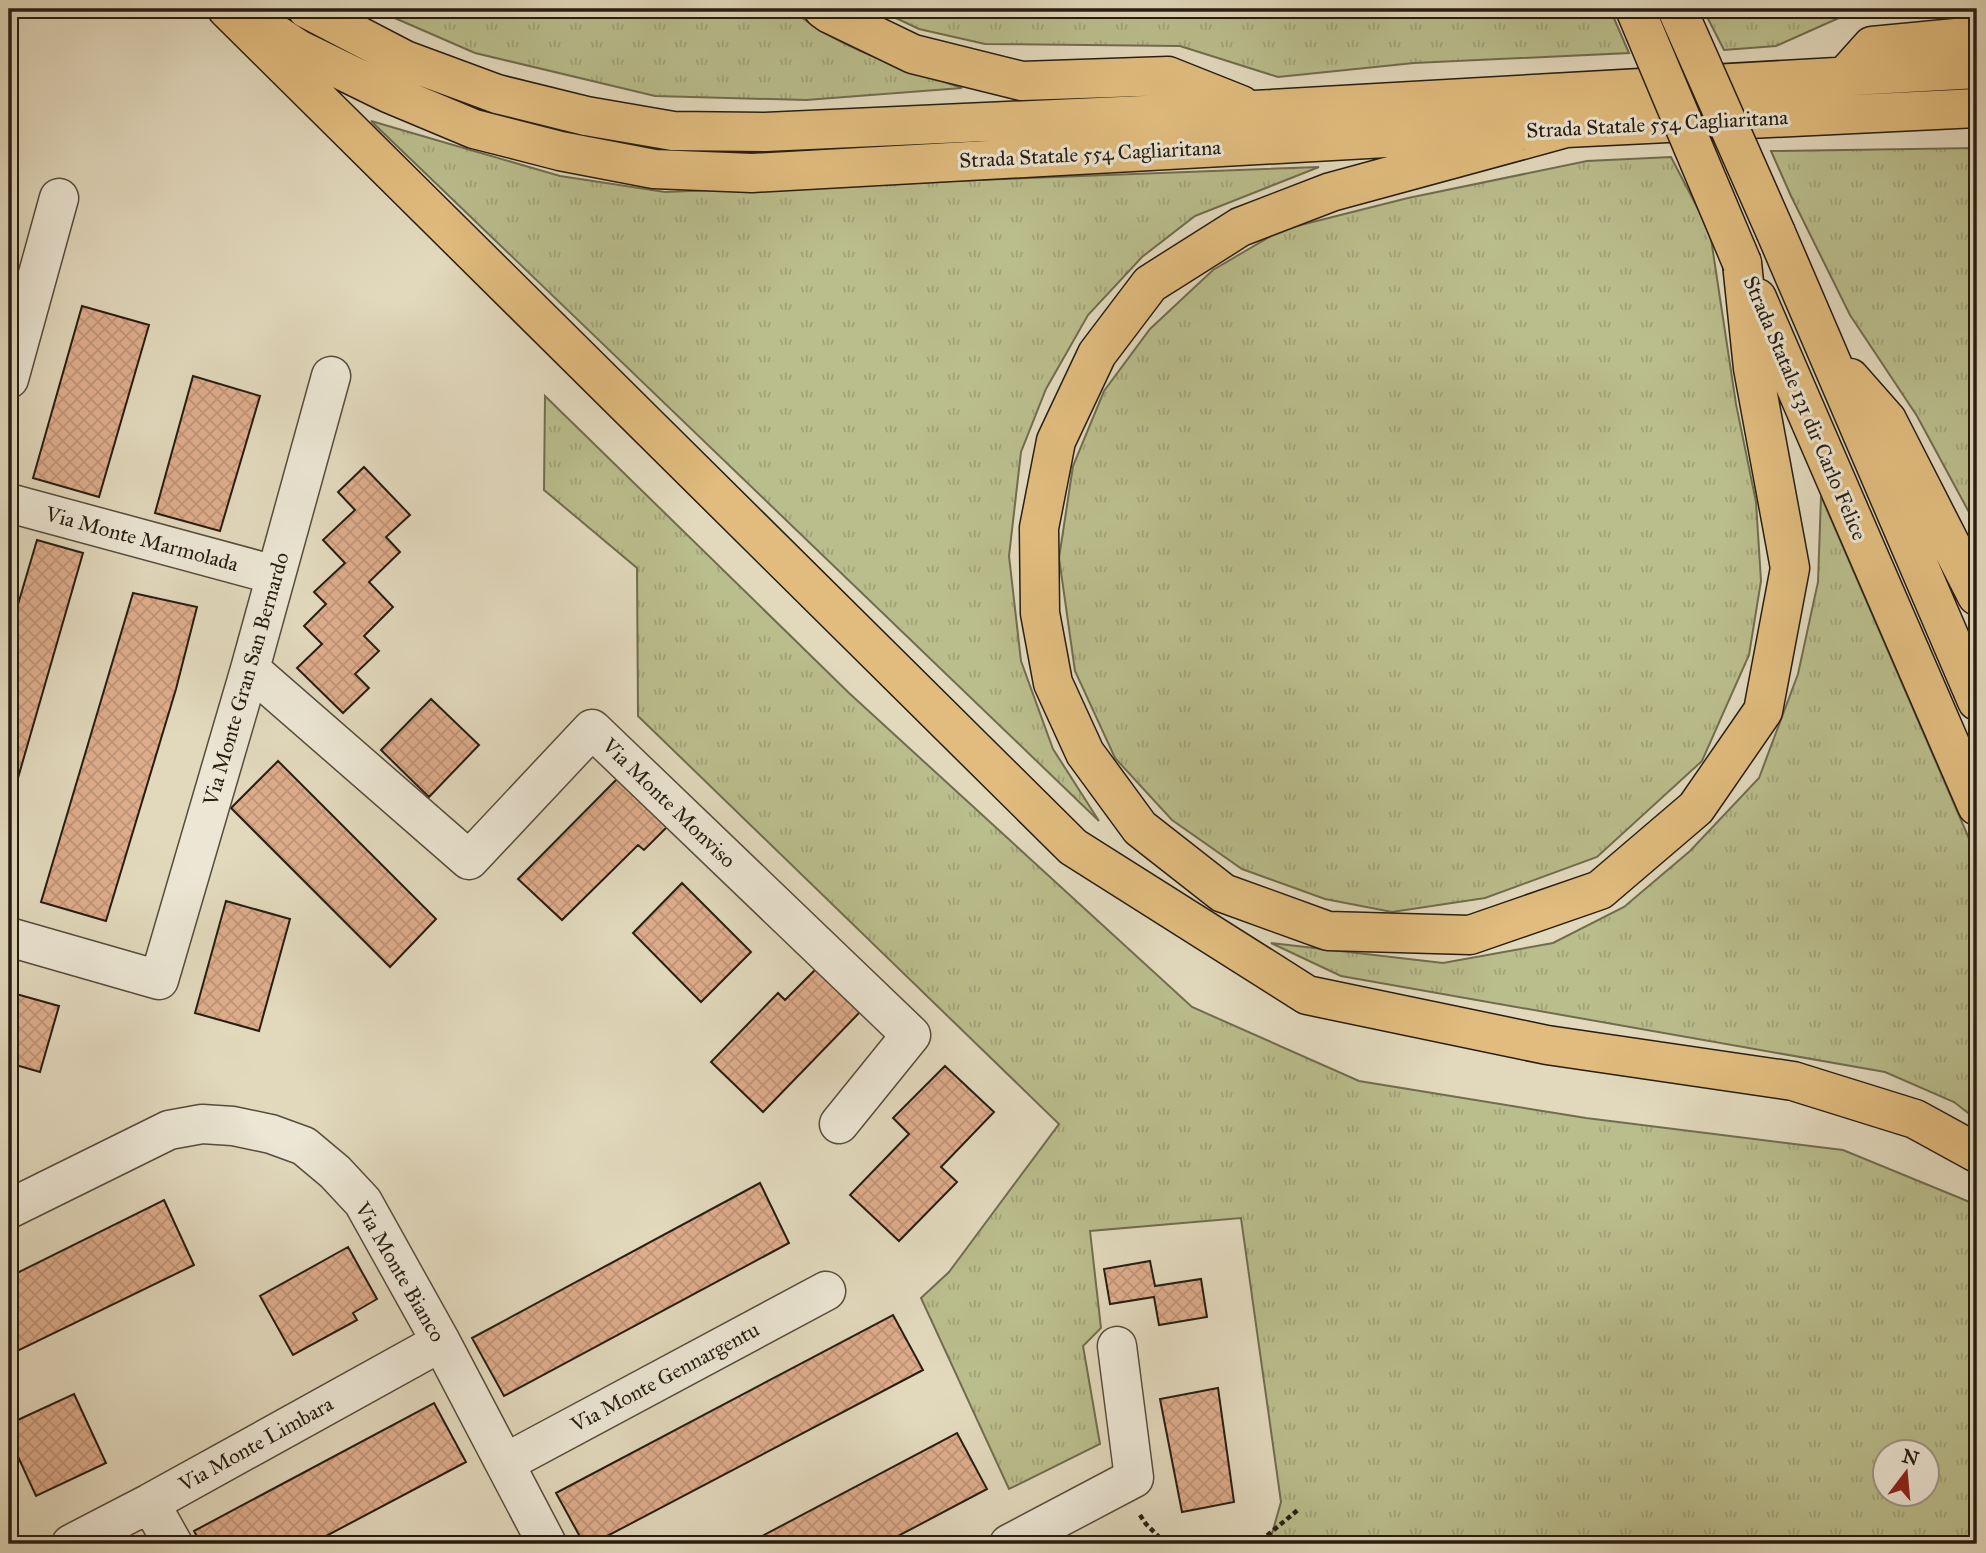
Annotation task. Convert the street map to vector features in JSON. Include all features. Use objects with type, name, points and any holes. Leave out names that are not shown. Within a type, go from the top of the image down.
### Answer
[{"type":"highway","points":[[227,9],[1073,847],[1307,995],[1547,1045],[1793,1081],[1916,1119],[1977,1153]]},
{"type":"highway","name":"Strada Statale 554 Cagliaritana","points":[[237,9],[298,49],[388,93],[474,129],[560,151],[654,169],[752,173],[1977,108]]},
{"type":"highway","name":"Strada Statale 554 Cagliaritana","points":[[307,9],[405,60],[497,94],[586,116],[673,131],[765,132],[1253,110],[1846,75]]},
{"type":"highway","points":[[822,9],[913,54],[1022,81],[1168,76],[1253,110]]},
{"type":"highway","name":"Strada Statale 131 dir Carlo Felice","points":[[1635,9],[1742,264],[1977,806]]},
{"type":"highway","name":"Strada Statale 131 dir Carlo Felice","points":[[1677,9],[1829,354],[1977,701]]},
{"type":"highway","points":[[1846,75],[1872,46],[1977,36]]},
{"type":"highway","points":[[1846,75],[1977,69]]},
{"type":"highway","points":[[1566,128],[1331,192],[1240,227],[1150,284],[1097,354],[1056,442],[1039,527],[1040,613],[1053,683],[1085,753],[1140,828],[1223,893],[1328,932],[1470,936],[1600,890],[1696,808],[1763,711],[1790,568],[1753,368],[1742,264]]},
{"type":"highway","points":[[1829,354],[1887,420],[1977,596]]},
{"type":"street","points":[[9,379],[59,198]]},
{"type":"street","name":"Via Monte Gran San Bernardo","points":[[9,937],[159,980],[250,669],[331,376]]},
{"type":"street","name":"Via Monte Marmolada","points":[[9,503],[275,575]]},
{"type":"street","name":"Via Monte Monviso","points":[[250,669],[469,860],[592,729],[912,1035],[839,1124]]},
{"type":"street","name":"Via Monte Bianco","points":[[9,1209],[169,1130],[202,1124],[233,1126],[271,1133],[304,1146],[335,1172],[363,1202],[441,1342],[547,1544]]},
{"type":"street","name":"Via Monte Gennargentu","points":[[505,1463],[826,1291]]},
{"type":"street","name":"Via Monte Limbara","points":[[71,1544],[441,1342]]},
{"type":"street","points":[[1009,1544],[1134,1478],[1117,1346]]},
{"type":"street","points":[[150,1503],[173,1544]]},
{"type":"path","points":[[1253,1544],[1258,1543],[1299,1509]]},
{"type":"path","points":[[1196,1544],[1211,1544]]},
{"type":"green space","points":[[374,9],[791,9],[809,23],[850,46],[962,88],[806,100],[655,96],[475,53]]},
{"type":"green space","points":[[877,9],[1610,9],[1629,53],[1414,63],[1278,77],[1180,46],[985,44],[919,29]]},
{"type":"green space","points":[[1703,9],[1859,9],[1776,46],[1724,50]]},
{"type":"green space","points":[[371,121],[560,176],[665,192],[1319,167],[1195,216],[1142,257],[1088,315],[1046,389],[1021,452],[1009,556],[1021,661],[1053,749],[1099,821]]},
{"type":"green space","points":[[1977,148],[1977,527],[1917,416],[1850,315],[1771,151]]},
{"type":"green space","points":[[1671,157],[1710,232],[1736,404],[1756,502],[1761,581],[1749,655],[1702,761],[1597,857],[1485,898],[1392,912],[1325,899],[1242,869],[1172,820],[1115,758],[1075,671],[1059,558],[1073,466],[1104,391],[1150,329],[1213,270],[1281,230],[1408,198],[1587,161]]},
{"type":"green space","points":[[545,396],[849,693],[1192,1007],[1359,1081],[1586,1118],[1843,1150],[1977,1205],[1977,1544],[1269,1544],[1281,1502],[1241,1218],[1090,1231],[1101,1328],[1083,1346],[1100,1444],[1009,1489],[921,1298],[949,1272],[1059,1124],[638,716],[637,568],[544,490]]},
{"type":"green space","points":[[1821,496],[1977,857],[1977,1120],[1954,1102],[1885,1072],[1341,976],[1271,943],[1443,963],[1553,943],[1624,907],[1690,851],[1759,778],[1798,674],[1818,582]]},
{"type":"building","points":[[82,306],[149,325],[99,497],[33,478]]},
{"type":"building","points":[[193,376],[260,396],[220,531],[155,513]]},
{"type":"building","points":[[364,467],[410,515],[386,537],[400,552],[369,582],[393,607],[364,636],[379,651],[355,674],[369,688],[343,713],[297,668],[322,644],[304,626],[326,604],[314,592],[345,563],[323,540],[355,510],[338,492]]},
{"type":"building","points":[[37,540],[83,553],[9,809],[9,627],[11,628]]},
{"type":"building","points":[[133,593],[197,607],[176,689],[106,921],[41,902]]},
{"type":"building","points":[[431,699],[479,745],[429,797],[381,750]]},
{"type":"building","points":[[278,761],[436,919],[390,967],[231,808]]},
{"type":"building","points":[[617,779],[667,827],[644,850],[638,845],[562,920],[518,879]]},
{"type":"building","points":[[682,883],[751,952],[701,1002],[633,933]]},
{"type":"building","points":[[226,901],[290,919],[259,1031],[195,1013]]},
{"type":"building","points":[[816,969],[861,1011],[763,1112],[711,1062],[778,993],[785,1000]]},
{"type":"building","points":[[9,992],[59,1006],[40,1072],[9,1063]]},
{"type":"building","points":[[945,1066],[994,1112],[941,1167],[957,1182],[899,1241],[850,1195],[909,1134],[893,1118]]},
{"type":"building","points":[[760,1183],[789,1243],[504,1396],[472,1338]]},
{"type":"building","points":[[164,1200],[194,1265],[9,1355],[9,1277]]},
{"type":"building","points":[[348,1247],[377,1299],[353,1313],[357,1320],[293,1355],[260,1296]]},
{"type":"building","points":[[1150,1261],[1155,1286],[1201,1279],[1207,1317],[1159,1325],[1154,1297],[1110,1304],[1104,1269]]},
{"type":"building","points":[[893,1315],[923,1370],[592,1544],[584,1544],[556,1493]]},
{"type":"building","points":[[1218,1388],[1234,1502],[1182,1512],[1160,1399]]},
{"type":"building","points":[[74,1394],[106,1463],[36,1496],[9,1437],[9,1424]]},
{"type":"building","points":[[434,1403],[466,1462],[311,1544],[201,1544],[194,1531]]},
{"type":"building","points":[[957,1433],[987,1489],[883,1544],[747,1544]]}]
